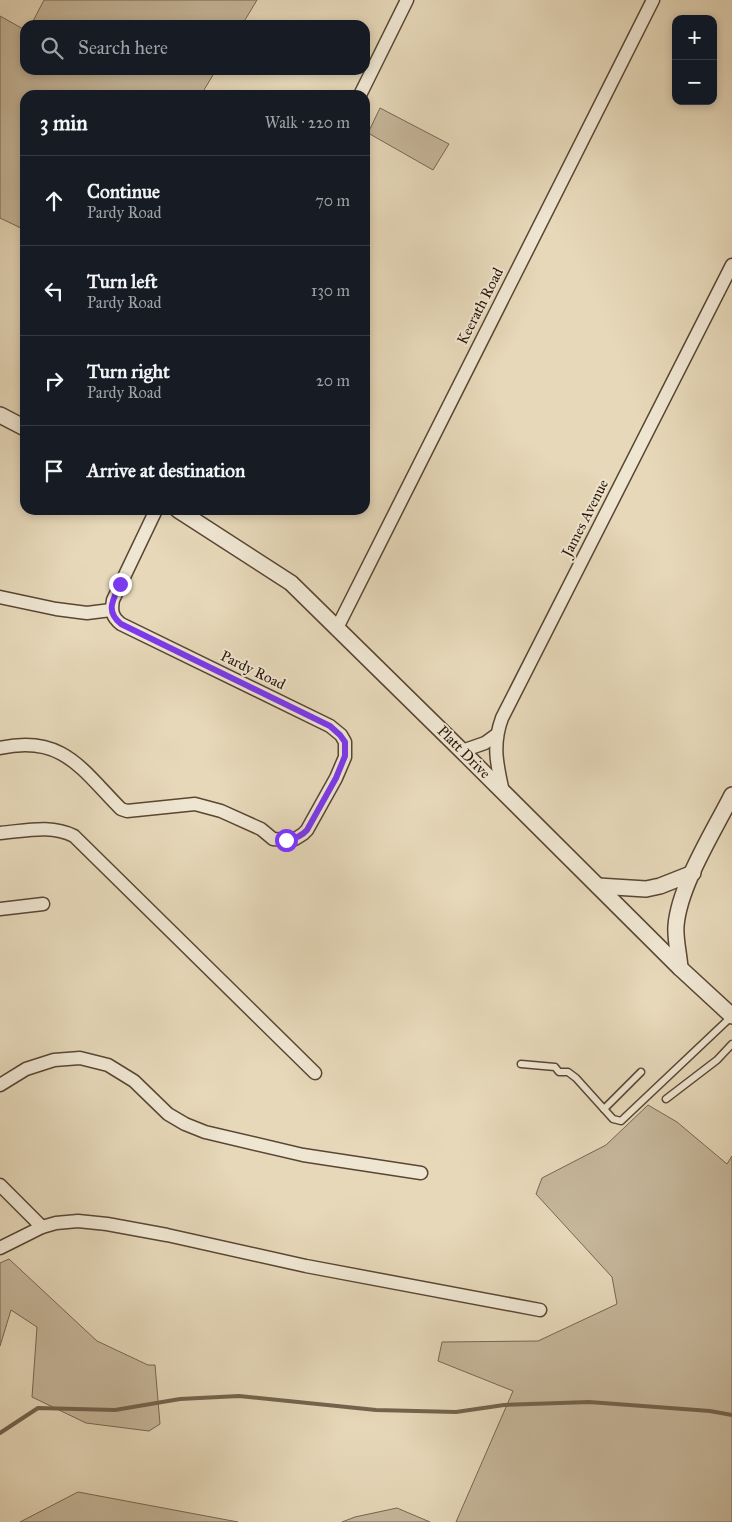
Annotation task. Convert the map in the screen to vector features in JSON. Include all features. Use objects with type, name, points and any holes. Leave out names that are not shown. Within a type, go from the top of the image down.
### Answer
[{"type":"street","points":[[370,75],[407,0]]},
{"type":"street","name":"Keerath Road","points":[[337,628],[653,0]]},
{"type":"street","points":[[362,90],[370,75]]},
{"type":"street","name":"James Avenue","points":[[503,792],[499,772],[496,735],[502,718],[732,265]]},
{"type":"street","points":[[0,415],[20,425]]},
{"type":"street","points":[[0,597],[81,612],[111,610],[113,600],[154,515]]},
{"type":"street","name":"Platt Drive","points":[[186,515],[291,583],[680,968],[732,1016]]},
{"type":"street","name":"Pardy Road","points":[[0,748],[16,744],[49,747],[70,758],[90,775],[121,809],[127,811],[195,804],[221,811],[261,829],[273,839],[295,839],[307,830],[336,778],[345,756],[345,742],[340,735],[330,726],[121,624],[114,619],[111,610]]},
{"type":"street","points":[[462,751],[485,743],[496,735]]},
{"type":"street","points":[[680,968],[676,927],[679,906],[692,873],[732,794]]},
{"type":"street","points":[[0,834],[54,828],[64,830],[74,836],[315,1073]]},
{"type":"street","points":[[598,886],[646,889],[660,886],[692,873]]},
{"type":"street","points":[[0,909],[43,904]]},
{"type":"street","points":[[0,1085],[5,1080],[26,1069],[54,1060],[80,1058],[108,1065],[134,1082],[168,1114],[185,1124],[205,1132],[303,1155],[421,1173]]},
{"type":"street","points":[[0,1185],[42,1227]]},
{"type":"street","points":[[0,1248],[42,1227],[56,1223],[78,1221],[107,1224],[306,1266],[540,1310]]},
{"type":"lane","points":[[521,1064],[555,1067],[560,1072],[568,1072],[576,1078],[613,1118],[618,1120],[624,1119],[732,1016]]},
{"type":"lane","points":[[666,1099],[717,1060],[732,1044]]},
{"type":"lane","points":[[604,1109],[641,1072]]},
{"type":"shaded area","points":[[44,0],[257,0],[245,20],[34,20]]},
{"type":"shaded area","points":[[0,16],[20,27],[20,75],[213,75],[204,90],[20,90],[20,228],[0,218]]},
{"type":"shaded area","points":[[380,108],[449,144],[433,170],[370,134],[370,129]]},
{"type":"shaded area","points":[[648,1105],[677,1122],[727,1164],[732,1156],[732,1522],[456,1522],[513,1391],[438,1361],[442,1342],[538,1341],[617,1304],[612,1277],[536,1194],[542,1178],[606,1145]]},
{"type":"shaded area","points":[[9,1259],[97,1341],[148,1365],[155,1365],[160,1424],[149,1431],[86,1423],[32,1397],[37,1327],[11,1310],[0,1346],[0,1263]]},
{"type":"shaded area","points":[[78,1492],[238,1522],[20,1522]]},
{"type":"shaded area","points":[[397,1508],[430,1522],[342,1522],[355,1517]]},
{"type":"waterway","points":[[0,1433],[38,1408],[115,1410],[180,1399],[239,1396],[376,1410],[456,1412],[504,1405],[589,1402],[710,1411],[732,1415]]},
{"type":"route","points":[[120,584],[111,610],[114,619],[121,624],[330,726],[345,742],[345,756],[336,778],[307,830],[295,839],[286,840]]}]
